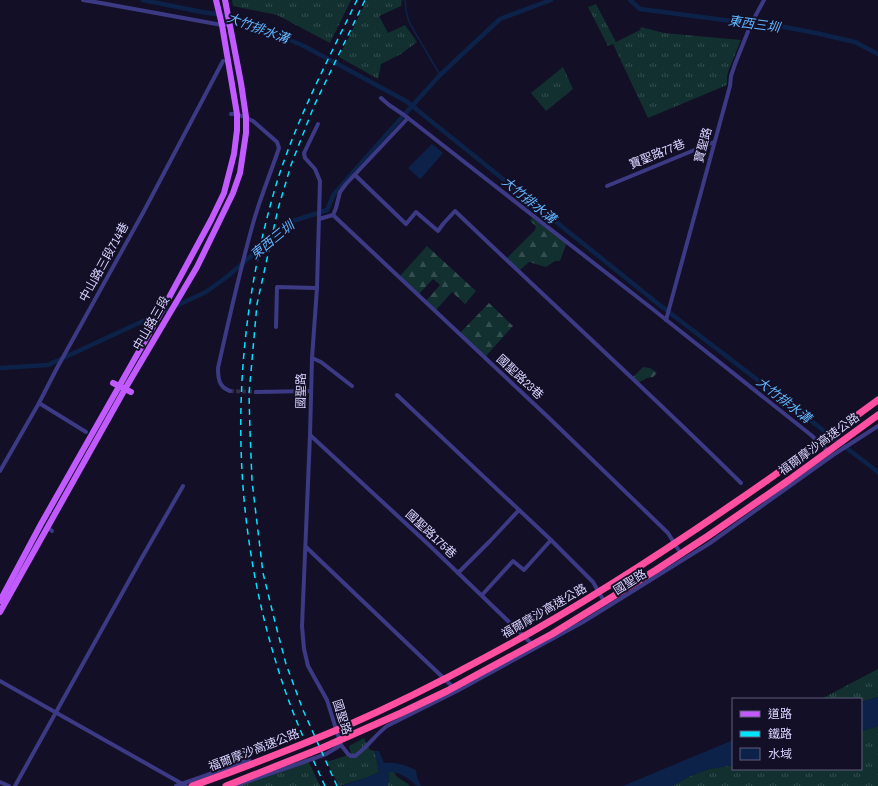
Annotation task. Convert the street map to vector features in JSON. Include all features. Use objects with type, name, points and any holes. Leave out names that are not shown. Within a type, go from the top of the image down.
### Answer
[{"type":"highway","name":"福爾摩沙高速公路","points":[[192,786],[343,727],[436,683],[549,622],[649,561],[738,501],[878,400]]},
{"type":"highway","name":"福爾摩沙高速公路","points":[[226,786],[322,748],[401,713],[447,691],[552,634],[708,536],[784,484],[878,415]]},
{"type":"main road","name":"中山路三段","points":[[0,612],[49,529],[186,261],[211,220],[224,193],[234,154],[237,130],[222,25],[216,0]]},
{"type":"main road","name":"中山路三段","points":[[0,600],[41,524],[122,387],[198,268],[233,192],[240,173],[246,118],[241,83],[225,0]]},
{"type":"main road","points":[[186,261],[198,268]]},
{"type":"street","points":[[83,0],[222,25],[229,23]]},
{"type":"street","name":"寶聖路","points":[[666,320],[730,86],[731,76],[751,24],[764,0]]},
{"type":"street","name":"中山路三段714巷","points":[[0,471],[144,211],[223,61]]},
{"type":"street","points":[[381,98],[666,320],[811,435],[833,455]]},
{"type":"street","points":[[230,391],[219,382],[218,368],[237,282],[255,218],[279,148],[277,142],[253,121],[234,114]]},
{"type":"street","points":[[319,219],[333,215],[340,192],[346,184],[408,118]]},
{"type":"street","name":"國聖路","points":[[318,124],[304,153],[305,158],[315,169],[320,181],[317,288],[312,358],[302,626],[304,649],[308,666],[327,700],[341,745],[351,756],[355,756],[360,753],[380,731],[387,726],[457,691],[583,622],[684,560],[833,455],[878,426]]},
{"type":"street","name":"寶聖路77巷","points":[[607,186],[714,142]]},
{"type":"street","points":[[355,175],[406,224],[416,212],[438,231],[454,211],[543,296],[684,426],[741,483]]},
{"type":"street","name":"國聖路23巷","points":[[333,215],[548,417],[668,533],[684,560]]},
{"type":"street","points":[[276,327],[277,287],[317,288]]},
{"type":"street","points":[[312,358],[321,362],[352,386]]},
{"type":"street","points":[[256,392],[311,391]]},
{"type":"street","points":[[396,395],[551,540],[593,582],[608,607]]},
{"type":"street","points":[[39,403],[86,432]]},
{"type":"street","name":"國聖路175巷","points":[[310,435],[536,648]]},
{"type":"street","points":[[15,786],[183,486]]},
{"type":"street","points":[[458,574],[519,510]]},
{"type":"street","points":[[482,596],[513,560],[524,570],[551,540]]},
{"type":"street","points":[[306,547],[457,691]]},
{"type":"street","points":[[0,681],[184,785]]},
{"type":"street","points":[[234,786],[326,754],[341,745]]},
{"type":"street","points":[[176,786],[184,785],[249,760]]},
{"type":"street","points":[[0,782],[9,786]]},
{"type":"green space","points":[[232,0],[351,0],[330,43],[277,15],[233,6]]},
{"type":"green space","points":[[367,0],[402,0],[401,6],[379,16],[388,33],[405,25],[417,42],[401,54],[381,64],[378,79],[339,57]]},
{"type":"green space","points":[[596,4],[616,42],[640,30],[641,27],[664,33],[741,40],[728,72],[727,85],[648,118],[613,44],[608,46],[588,7]]},
{"type":"green space","points":[[563,67],[573,89],[546,111],[531,93]]},
{"type":"green space","points":[[532,218],[567,242],[560,261],[555,261],[546,267],[529,262],[519,271],[506,259],[535,230],[536,226],[530,221]]},
{"type":"green space","points":[[427,246],[476,291],[465,304],[452,292],[435,311],[425,302],[440,285],[433,279],[418,295],[399,277]]},
{"type":"green space","points":[[489,303],[513,326],[486,356],[459,334]]},
{"type":"green space","points":[[643,367],[650,368],[657,373],[653,377],[647,378],[638,383],[633,377]]},
{"type":"green space","points":[[878,669],[878,697],[862,702],[862,698],[823,698]]},
{"type":"green space","points":[[878,726],[878,786],[673,786],[690,776],[709,769],[732,765],[732,770],[862,770],[862,731]]},
{"type":"green space","points":[[364,738],[370,750],[375,751],[379,772],[366,778],[339,786],[327,762],[351,754],[349,746]]},
{"type":"green space","points":[[307,758],[320,786],[228,786]]},
{"type":"green space","points":[[388,772],[394,772],[397,777],[410,786],[387,786],[389,779]]},
{"type":"water","points":[[432,144],[443,153],[420,179],[408,168]]},
{"type":"water","points":[[878,697],[878,726],[862,731],[862,702]]},
{"type":"water","points":[[732,740],[732,765],[709,769],[690,776],[673,786],[623,786]]},
{"type":"water","points":[[375,751],[379,751],[384,763],[401,764],[416,770],[421,786],[417,786],[400,774],[388,772],[389,782],[387,786],[341,786],[379,772]]},
{"type":"waterway","name":"大竹排水溝","points":[[143,0],[236,17],[304,46],[406,101],[657,303],[878,472]]},
{"type":"waterway","points":[[405,0],[409,22],[440,75]]},
{"type":"waterway","name":"東西三圳","points":[[0,368],[48,365],[206,292],[228,276],[290,222],[327,210],[334,194],[440,75],[500,19],[551,0]]},
{"type":"waterway","name":"東西三圳","points":[[630,0],[640,9],[747,23],[768,24],[811,32],[855,42],[878,54]]},
{"type":"tunnel","points":[[230,391],[256,392]]},
{"type":"railway","points":[[325,786],[306,744],[279,672],[262,612],[250,551],[243,490],[241,428],[243,367],[249,306],[261,245],[276,185],[303,114],[357,0]]},
{"type":"railway","points":[[337,786],[303,710],[286,664],[263,573],[252,481],[249,394],[257,304],[278,209],[291,165],[314,106],[365,0]]}]
